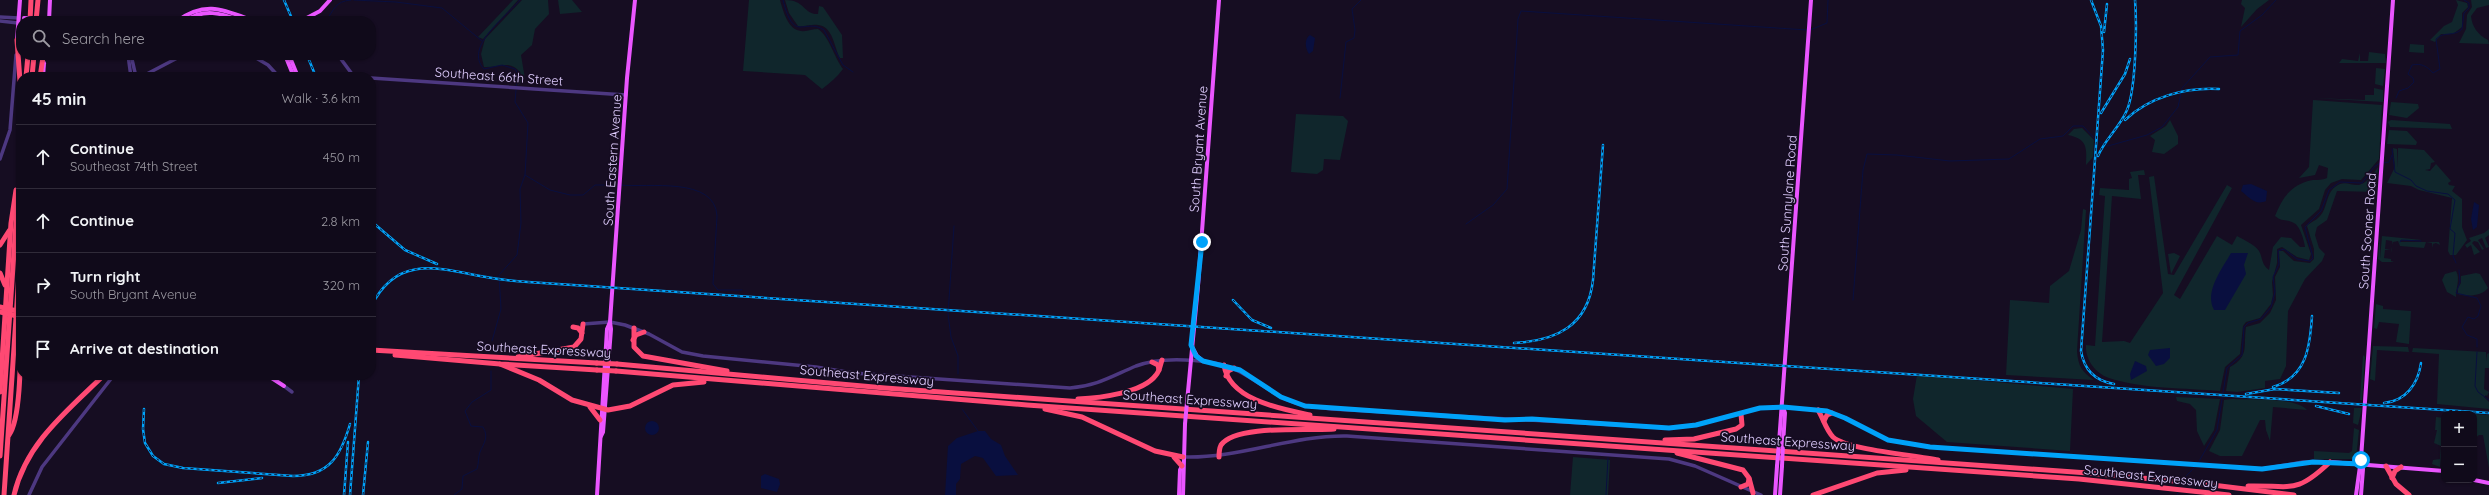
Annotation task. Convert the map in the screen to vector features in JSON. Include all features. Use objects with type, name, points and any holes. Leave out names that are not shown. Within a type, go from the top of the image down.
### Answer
[{"type":"highway","points":[[30,16],[31,0]]},
{"type":"highway","points":[[36,16],[38,0]]},
{"type":"highway","points":[[18,60],[19,72]]},
{"type":"highway","points":[[26,72],[28,60]]},
{"type":"highway","points":[[32,72],[34,60]]},
{"type":"highway","points":[[42,72],[44,60]]},
{"type":"highway","points":[[0,392],[11,223],[16,192]]},
{"type":"highway","points":[[0,456],[16,217]]},
{"type":"highway","points":[[0,245],[6,237],[11,223]]},
{"type":"highway","points":[[0,273],[7,289]]},
{"type":"highway","points":[[0,307],[16,311]]},
{"type":"highway","points":[[0,312],[16,316]]},
{"type":"highway","points":[[4,495],[16,317]]},
{"type":"highway","points":[[508,358],[571,348],[580,342],[583,324]]},
{"type":"highway","points":[[0,336],[4,325]]},
{"type":"highway","points":[[573,327],[578,328],[582,333]]},
{"type":"highway","points":[[634,328],[633,341],[635,349],[646,357],[717,369],[744,376]]},
{"type":"highway","points":[[633,341],[636,335],[644,332]]},
{"type":"highway","name":"Southeast Expressway","points":[[376,350],[617,364],[744,376],[1045,399],[2126,476],[2294,495]]},
{"type":"highway","name":"Southeast Expressway","points":[[376,353],[500,364],[616,371],[1027,405],[1934,469],[2198,491],[2229,495]]},
{"type":"highway","points":[[1045,399],[1092,398],[1121,393],[1151,380],[1159,370],[1162,360]]},
{"type":"highway","points":[[1152,362],[1158,365],[1159,370]]},
{"type":"highway","points":[[500,364],[532,376],[572,400],[590,406],[616,409],[630,406],[679,384],[723,380]]},
{"type":"highway","points":[[1224,365],[1226,377],[1243,391],[1265,403],[1329,419]]},
{"type":"highway","points":[[1226,377],[1228,371],[1234,368]]},
{"type":"highway","points":[[8,435],[14,428],[19,380]]},
{"type":"highway","points":[[14,495],[26,461],[34,447],[51,426],[99,380]]},
{"type":"highway","points":[[1027,405],[1082,417],[1155,451],[1171,456],[1183,457]]},
{"type":"highway","points":[[590,406],[597,412],[600,420]]},
{"type":"highway","points":[[1818,410],[1831,434],[1838,440],[1957,464]]},
{"type":"highway","points":[[1824,421],[1827,415],[1832,413]]},
{"type":"highway","points":[[1620,440],[1684,440],[1733,430],[1741,426],[1742,414]]},
{"type":"highway","points":[[1219,457],[1220,447],[1224,441],[1244,434],[1272,430],[1352,428]]},
{"type":"highway","points":[[1658,449],[1739,468],[1749,478],[1752,492]]},
{"type":"highway","points":[[1171,456],[1182,466]]},
{"type":"highway","points":[[2231,487],[2301,485],[2311,479],[2330,462]]},
{"type":"highway","points":[[2386,466],[2392,478],[2409,495]]},
{"type":"highway","points":[[2392,478],[2395,471],[2401,467]]},
{"type":"highway","points":[[1813,495],[1882,472],[1934,469]]},
{"type":"highway","points":[[1741,487],[1748,484],[1749,478]]},
{"type":"highway","points":[[2198,491],[2213,495]]},
{"type":"main road","points":[[19,16],[20,0]]},
{"type":"main road","points":[[49,16],[50,0]]},
{"type":"main road","points":[[313,15],[330,0]]},
{"type":"main road","name":"South Eastern Avenue","points":[[601,436],[603,432],[607,329],[610,322],[626,95],[635,0]]},
{"type":"main road","name":"South Bryant Avenue","points":[[1183,495],[1182,466],[1185,424],[1191,345],[1198,286],[1219,0]]},
{"type":"main road","name":"South Sunnylane Road","points":[[1775,495],[1781,443],[1780,413],[1783,407],[1811,0]]},
{"type":"main road","name":"South Sooner Road","points":[[2356,495],[2361,464],[2393,0]]},
{"type":"main road","points":[[184,16],[190,12],[208,8],[222,10],[239,16]]},
{"type":"main road","points":[[195,16],[208,12],[220,13],[228,16]]},
{"type":"main road","points":[[287,60],[292,72]]},
{"type":"main road","points":[[291,60],[296,72]]},
{"type":"main road","points":[[1191,345],[1196,356],[1203,361]]},
{"type":"main road","points":[[275,380],[284,386]]},
{"type":"main road","name":"South Eastern Avenue","points":[[597,495],[601,436],[600,420],[603,408]]},
{"type":"main road","points":[[2330,462],[2441,471]]},
{"type":"main road","name":"South Sooner Road","points":[[2361,464],[2363,470],[2361,495]]},
{"type":"main road","name":"South Bryant Avenue","points":[[1179,495],[1180,470],[1182,466]]},
{"type":"main road","name":"South Sunnylane Road","points":[[1779,466],[1780,495]]},
{"type":"main road","points":[[2477,481],[2489,483]]},
{"type":"street","points":[[0,17],[16,18]]},
{"type":"street","points":[[0,21],[16,23]]},
{"type":"street","points":[[0,160],[7,139],[12,114],[16,55]]},
{"type":"street","points":[[129,60],[130,72]]},
{"type":"street","points":[[132,60],[135,72]]},
{"type":"street","points":[[151,72],[173,60]]},
{"type":"street","points":[[260,60],[268,65],[274,72]]},
{"type":"street","points":[[342,60],[351,72]]},
{"type":"street","name":"Southeast 66th Street","points":[[376,78],[626,95]]},
{"type":"street","points":[[583,324],[610,322],[634,328],[682,352],[703,356],[816,367],[853,374],[1055,388],[1096,384],[1136,366],[1152,362],[1162,360],[1190,360],[1203,361],[1234,368],[1248,374],[1290,401],[1332,409],[1669,428],[1742,414],[1760,408],[1783,407],[1818,410],[1832,413],[1888,440],[1906,444],[2262,469],[2303,462],[2330,462]]},
{"type":"street","points":[[29,495],[42,466],[110,380]]},
{"type":"street","points":[[284,386],[292,392]]},
{"type":"street","points":[[1183,457],[1219,457],[1300,440],[1325,436],[1347,436],[1669,459],[1695,466],[1760,495]]},
{"type":"shaded area","points":[[513,0],[518,0],[483,39],[478,37]]},
{"type":"shaded area","points":[[522,0],[548,0],[549,14],[535,29],[532,45],[521,55],[525,79],[518,85],[520,72],[516,68],[507,65],[484,67],[481,54],[485,39]]},
{"type":"shaded area","points":[[558,0],[572,0],[582,12],[560,14]]},
{"type":"shaded area","points":[[749,0],[780,0],[789,24],[796,30],[803,31],[818,29],[822,32],[843,69],[822,89],[805,75],[743,71]]},
{"type":"shaded area","points":[[785,0],[796,2],[811,13],[815,14],[818,14],[819,6],[823,7],[842,35],[843,58],[840,58],[830,33],[823,26],[798,26],[789,13]]},
{"type":"shaded area","points":[[2242,0],[2269,0],[2257,9],[2241,27],[2245,8],[2241,4]]},
{"type":"shaded area","points":[[2456,0],[2467,3],[2468,7],[2462,13],[2462,27],[2453,34],[2441,34],[2435,42],[2430,40],[2444,26],[2452,22],[2458,5]]},
{"type":"shaded area","points":[[2471,0],[2489,0],[2489,5],[2477,8],[2471,16],[2476,30],[2481,36],[2488,40],[2489,44],[2459,43],[2466,29],[2467,15],[2472,7]]},
{"type":"shaded area","points":[[1310,35],[1315,38],[1313,51],[1309,54],[1306,44]]},
{"type":"shaded area","points":[[2410,44],[2424,45],[2424,53],[2409,52]]},
{"type":"shaded area","points":[[2369,52],[2385,54],[2386,63],[2339,63],[2342,59],[2358,61],[2360,53],[2360,61],[2368,61]]},
{"type":"shaded area","points":[[2376,68],[2385,69],[2383,86],[2375,84]]},
{"type":"shaded area","points":[[2374,88],[2383,90],[2383,102],[2314,98],[2365,100],[2365,95],[2374,95]]},
{"type":"shaded area","points":[[2313,100],[2382,105],[2379,159],[2361,180],[2342,179],[2331,183],[2325,190],[2319,209],[2301,225],[2311,254],[2309,260],[2297,257],[2282,247],[2277,249],[2277,263],[2272,282],[2273,295],[2271,304],[2260,318],[2246,322],[2243,326],[2240,354],[2225,367],[2220,391],[2164,388],[2135,384],[2122,382],[2099,373],[2089,360],[2086,345],[2095,346],[2105,196],[2099,195],[2100,188],[2129,190],[2129,179],[2132,178],[2130,172],[2144,170],[2145,175],[2138,175],[2141,199],[2112,196],[2102,342],[2124,341],[2130,343],[2163,293],[2149,177],[2154,176],[2168,274],[2174,275],[2227,185],[2232,188],[2174,295],[2180,299],[2217,236],[2232,245],[2237,236],[2252,244],[2259,251],[2263,263],[2269,270],[2273,247],[2281,237],[2291,238],[2300,247],[2305,247],[2298,227],[2291,222],[2275,216],[2280,204],[2291,190],[2301,184],[2311,180],[2327,178],[2328,168],[2319,165],[2315,175],[2299,178],[2309,167]]},
{"type":"shaded area","points":[[2391,102],[2418,104],[2419,108],[2407,118],[2389,115]]},
{"type":"shaded area","points":[[1296,114],[1343,116],[1348,121],[1340,160],[1324,159],[1323,170],[1317,174],[1291,172]]},
{"type":"shaded area","points":[[2170,120],[2178,136],[2178,144],[2164,154],[2152,152],[2155,140],[2150,136],[2166,126]]},
{"type":"shaded area","points":[[2391,120],[2450,124],[2452,129],[2390,127],[2388,122]]},
{"type":"shaded area","points":[[2082,128],[2094,140],[2093,157],[2086,165],[2086,149],[2084,145],[2079,139],[2068,135],[2074,129]]},
{"type":"shaded area","points":[[2389,130],[2407,131],[2417,142],[2416,145],[2387,144]]},
{"type":"shaded area","points":[[2393,148],[2397,149],[2398,168],[2398,148],[2424,150],[2435,162],[2431,163],[2430,169],[2425,170],[2430,171],[2436,164],[2451,181],[2448,183],[2449,185],[2455,186],[2452,191],[2462,199],[2462,227],[2467,240],[2456,255],[2450,255],[2448,251],[2452,198],[2419,190],[2411,186],[2387,183],[2395,167]]},
{"type":"shaded area","points":[[2378,167],[2376,192],[2337,191],[2327,220],[2317,227],[2315,235],[2319,248],[2325,254],[2322,261],[2305,279],[2288,311],[2286,366],[2280,379],[2265,381],[2265,388],[2237,392],[2226,391],[2230,367],[2241,359],[2243,355],[2246,327],[2260,323],[2270,313],[2276,300],[2275,277],[2280,267],[2279,251],[2283,251],[2294,261],[2310,263],[2314,259],[2314,249],[2307,226],[2322,214],[2332,190],[2335,187],[2345,183],[2359,185],[2364,183]]},
{"type":"shaded area","points":[[2251,184],[2267,191],[2266,201],[2255,202],[2241,191],[2243,185]]},
{"type":"shaded area","points":[[2474,202],[2479,205],[2477,227],[2473,230],[2471,219]]},
{"type":"shaded area","points":[[2083,209],[2086,210],[2077,351],[2078,361],[2081,368],[2094,380],[2006,375],[2010,300],[2049,303],[2050,286],[2069,271],[2081,230]]},
{"type":"shaded area","points":[[2489,229],[2489,235],[2485,238],[2489,247],[2486,248],[2482,238],[2478,240],[2484,249],[2482,250],[2478,242],[2474,241],[2472,243],[2480,252],[2474,255],[2471,245],[2467,248],[2465,245],[2471,241],[2469,238],[2484,233]]},
{"type":"shaded area","points":[[2380,236],[2380,259],[2382,236],[2422,240],[2401,240],[2400,242],[2426,242],[2424,248],[2400,246],[2398,241],[2393,242],[2393,245],[2392,241],[2386,240],[2385,249],[2391,250],[2385,250],[2384,258],[2391,259],[2391,261],[2394,262],[2382,262],[2378,259]]},
{"type":"shaded area","points":[[2426,242],[2439,242],[2440,245],[2436,243],[2433,244],[2432,248],[2432,243]]},
{"type":"shaded area","points":[[2174,253],[2180,256],[2171,274],[2168,254]]},
{"type":"shaded area","points":[[2231,253],[2248,253],[2244,265],[2246,274],[2225,310],[2214,310],[2211,303],[2211,296],[2215,281]]},
{"type":"shaded area","points":[[2456,271],[2458,284],[2456,297],[2447,292],[2442,280],[2445,274]]},
{"type":"shaded area","points":[[2476,273],[2480,274],[2488,288],[2482,293],[2474,295],[2458,294],[2461,276]]},
{"type":"shaded area","points":[[2376,304],[2383,306],[2383,309],[2411,311],[2409,344],[2396,342],[2399,324],[2379,322],[2377,329],[2374,328]]},
{"type":"shaded area","points":[[2373,346],[2408,347],[2409,352],[2377,350],[2375,381],[2370,379]]},
{"type":"shaded area","points":[[2170,348],[2170,358],[2164,364],[2156,366],[2148,355],[2150,350]]},
{"type":"shaded area","points":[[2413,348],[2486,352],[2486,361],[2487,354],[2489,353],[2489,368],[2485,368],[2484,389],[2489,392],[2487,396],[2489,399],[2486,395],[2484,397],[2489,402],[2489,409],[2437,404],[2439,354],[2412,352]]},
{"type":"shaded area","points":[[2363,355],[2365,357],[2362,400],[2360,400]]},
{"type":"shaded area","points":[[2135,361],[2146,366],[2147,371],[2131,380],[2130,374]]},
{"type":"shaded area","points":[[1917,375],[2073,389],[2070,451],[1947,442],[1916,416],[1913,399]]},
{"type":"shaded area","points":[[2176,397],[2220,399],[2214,430],[2204,446],[2197,431],[2196,410],[2190,404],[2177,401]]},
{"type":"shaded area","points":[[2224,400],[2283,401],[2301,406],[2307,410],[2273,407],[2270,441],[2266,430],[2265,420],[2260,420],[2242,456],[2220,456],[2209,451],[2220,430]]},
{"type":"shaded area","points":[[2354,408],[2362,408],[2358,425],[2353,423]]},
{"type":"shaded area","points":[[2477,414],[2489,415],[2489,468],[2483,435],[2477,437]]},
{"type":"shaded area","points":[[2436,417],[2441,418],[2441,446],[2434,443],[2437,430],[2435,430]]},
{"type":"shaded area","points":[[652,421],[657,423],[659,428],[657,433],[652,435],[647,433],[645,428],[647,423]]},
{"type":"shaded area","points":[[2354,428],[2359,430],[2356,459],[2314,459],[2314,451],[2349,453],[2352,451]]},
{"type":"shaded area","points":[[978,431],[985,431],[991,439],[1001,445],[1005,456],[1018,475],[996,476],[983,458],[975,456],[961,464],[960,479],[956,484],[956,495],[945,495],[948,446],[957,438]]},
{"type":"shaded area","points":[[2441,446],[2440,467],[2432,464],[2433,460],[2440,459]]},
{"type":"shaded area","points":[[1573,457],[1610,460],[1608,495],[1570,495]]},
{"type":"shaded area","points":[[765,474],[779,479],[780,484],[777,492],[761,488],[761,476]]},
{"type":"waterway","points":[[329,16],[338,4],[351,0]]},
{"type":"waterway","points":[[354,0],[396,2],[442,8],[482,41]]},
{"type":"waterway","points":[[516,87],[518,74],[515,69],[502,65],[484,69],[479,60],[479,51],[489,32],[520,0]]},
{"type":"waterway","points":[[783,0],[791,22],[800,27],[811,26],[824,30],[843,65],[853,72]]},
{"type":"waterway","points":[[1340,98],[1346,42],[1354,38],[1355,30],[1352,9],[1361,0]]},
{"type":"waterway","points":[[1810,30],[1827,23],[1828,0]]},
{"type":"waterway","points":[[1853,300],[1863,170],[1867,154],[1897,155],[1950,161],[2009,159],[2040,139],[2063,136],[2073,126],[2083,126],[2095,139],[2108,146],[2147,135],[2162,127],[2178,107],[2182,88],[2210,57],[2238,55],[2240,31],[2262,15],[2276,0]]},
{"type":"waterway","points":[[2396,98],[2399,91],[2408,88],[2414,82],[2413,78],[2408,74],[2412,65],[2418,64],[2424,66],[2433,73],[2440,69],[2436,39],[2442,35],[2456,33],[2462,29],[2464,13],[2469,8],[2469,3],[2464,0]]},
{"type":"waterway","points":[[1466,224],[1493,205],[1507,189],[1518,19],[1521,11],[1807,30]]},
{"type":"waterway","points":[[492,341],[501,309],[499,275],[517,255],[521,223],[520,189],[525,175],[528,123],[515,102],[516,90]]},
{"type":"waterway","points":[[2392,149],[2395,172],[2411,180],[2416,186],[2427,191],[2448,194],[2455,200],[2450,229],[2455,233],[2453,256],[2456,263]]},
{"type":"waterway","points":[[2383,163],[2389,162],[2392,155]]},
{"type":"waterway","points":[[2198,463],[2217,430],[2227,368],[2242,355],[2244,327],[2248,323],[2261,319],[2271,307],[2275,292],[2273,277],[2279,264],[2278,251],[2284,249],[2297,259],[2310,261],[2313,258],[2305,227],[2321,211],[2329,190],[2340,182],[2362,183],[2374,167],[2380,163]]},
{"type":"waterway","points":[[525,175],[550,190],[570,195],[583,195],[595,185],[617,185]]},
{"type":"waterway","points":[[620,185],[678,187],[693,189],[705,195],[713,203],[717,216],[713,284],[718,290],[742,290]]},
{"type":"waterway","points":[[954,226],[948,314],[951,337],[958,356],[958,374]]},
{"type":"waterway","points":[[2400,242],[2401,240],[2421,241]]},
{"type":"waterway","points":[[2459,270],[2460,282],[2456,293],[2477,298],[2481,306],[2478,316],[2474,319],[2468,317],[2462,327],[2467,335],[2477,339],[2477,347]]},
{"type":"waterway","points":[[2477,352],[2475,386],[2478,392],[2489,400]]},
{"type":"waterway","points":[[454,495],[462,489],[463,476],[477,469],[479,454],[486,434],[483,427],[471,426],[465,411],[472,402],[491,390],[491,371]]},
{"type":"waterway","points":[[962,409],[978,431]]},
{"type":"waterway","points":[[1606,495],[1608,458]]},
{"type":"waterway","points":[[2186,476],[2196,466]]},
{"type":"railway","points":[[284,0],[291,16]]},
{"type":"railway","points":[[2091,0],[2101,26],[2103,50],[2081,351],[2085,364],[2092,374],[2102,380],[2114,384]]},
{"type":"railway","points":[[2098,156],[2104,144],[2117,128],[2124,116],[2130,100],[2135,56],[2135,0]]},
{"type":"railway","points":[[2104,32],[2107,4]]},
{"type":"railway","points":[[2101,113],[2125,74],[2130,59]]},
{"type":"railway","points":[[309,60],[314,72]]},
{"type":"railway","points":[[2125,120],[2145,105],[2169,95],[2194,90],[2219,89]]},
{"type":"railway","points":[[1514,343],[1543,339],[1567,328],[1577,320],[1590,296],[1593,280],[1603,145]]},
{"type":"railway","points":[[376,225],[405,250],[437,264]]},
{"type":"railway","points":[[376,299],[392,279],[404,272],[432,268],[498,279],[528,282],[2489,413]]},
{"type":"railway","points":[[1233,300],[1252,320],[1271,328]]},
{"type":"railway","points":[[2273,387],[2293,376],[2300,368],[2308,349],[2312,316]]},
{"type":"railway","points":[[2384,403],[2399,399],[2410,390],[2417,378],[2421,363]]},
{"type":"railway","points":[[350,495],[359,380]]},
{"type":"railway","points":[[2246,394],[2275,389],[2339,393]]},
{"type":"railway","points":[[2316,406],[2349,414]]},
{"type":"railway","points":[[144,409],[143,429],[145,443],[153,456],[164,464],[183,468],[293,476],[306,475],[325,468],[332,462],[338,454],[350,424]]},
{"type":"railway","points":[[344,495],[348,442]]},
{"type":"railway","points":[[363,495],[368,442]]},
{"type":"railway","points":[[218,483],[262,478]]},
{"type":"route","points":[[1202,242],[1191,345],[1196,356],[1203,361],[1240,370],[1281,397],[1305,406],[1505,420],[1532,419],[1669,428],[1696,425],[1760,408],[1783,407],[1827,411],[1845,418],[1888,440],[1930,447],[2262,469],[2303,462],[2361,464],[2361,460]]}]
